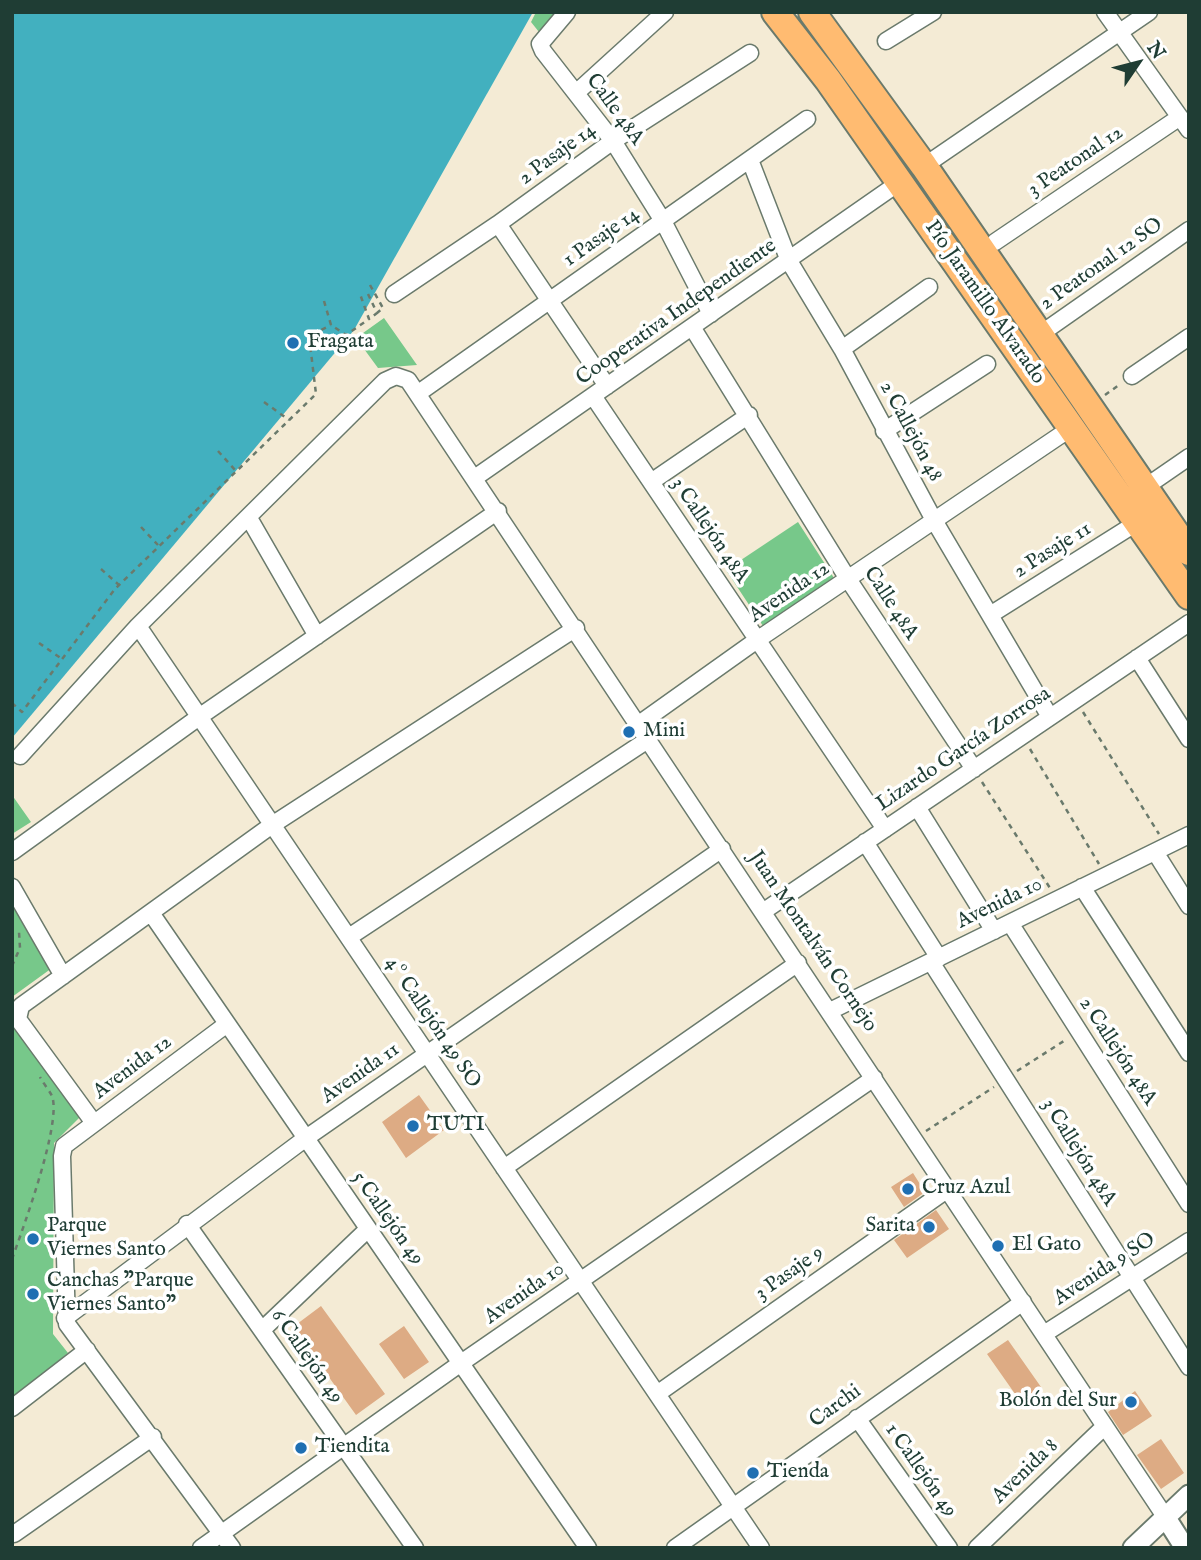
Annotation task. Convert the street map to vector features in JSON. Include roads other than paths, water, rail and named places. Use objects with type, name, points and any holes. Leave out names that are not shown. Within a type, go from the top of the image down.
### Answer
[{"type":"highway","name":"Pío Jaramillo Alvarado","points":[[775,12],[828,80],[1189,596]]},
{"type":"highway","name":"Pío Jaramillo Alvarado","points":[[812,12],[924,166],[1189,552]]},
{"type":"street","name":"Calle 48A","points":[[567,12],[540,44],[613,141],[663,221],[711,314]]},
{"type":"street","points":[[576,93],[665,12]]},
{"type":"street","points":[[886,41],[933,12]]},
{"type":"street","points":[[1105,12],[1184,123]]},
{"type":"street","points":[[924,166],[1149,12]]},
{"type":"street","name":"2 Pasaje 14","points":[[394,294],[498,224],[613,141],[750,53]]},
{"type":"street","name":"1 Pasaje 14","points":[[420,392],[807,119]]},
{"type":"street","name":"3 Peatonal 12","points":[[995,242],[1184,123]]},
{"type":"street","name":"2 Callejón 48","points":[[750,159],[789,261],[842,349],[935,522],[1050,717]]},
{"type":"street","name":"Cooperativa Independiente","points":[[476,477],[900,182]]},
{"type":"street","points":[[498,224],[607,386]]},
{"type":"street","name":"2 Peatonal 12 SO","points":[[1039,335],[1189,230]]},
{"type":"street","points":[[842,349],[929,287]]},
{"type":"street","name":"Calle 48A","points":[[692,327],[749,415],[848,579],[974,769]]},
{"type":"street","points":[[1132,376],[1189,337]]},
{"type":"street","points":[[884,431],[987,364]]},
{"type":"street","points":[[20,756],[138,626],[249,519],[385,381],[396,376],[408,380],[420,392]]},
{"type":"street","name":"Juan Montalván Cornejo","points":[[420,392],[1185,1548]]},
{"type":"street","name":"3 Callejón 48A","points":[[593,396],[885,829]]},
{"type":"street","points":[[651,482],[749,415]]},
{"type":"street","name":"Avenida 12","points":[[639,724],[757,640],[1071,428]]},
{"type":"street","points":[[1144,488],[1189,457]]},
{"type":"street","points":[[12,852],[199,717],[498,511]]},
{"type":"street","points":[[249,519],[317,636]]},
{"type":"street","name":"2 Pasaje 11","points":[[990,615],[1138,522]]},
{"type":"street","name":"Lizardo García Zorrosa","points":[[764,911],[1189,623]]},
{"type":"street","name":"4º Callejón 49 SO","points":[[138,626],[761,1548]]},
{"type":"street","points":[[94,1123],[18,1019],[17,1012],[21,1006],[272,825],[576,628]]},
{"type":"street","points":[[1137,658],[1189,739]]},
{"type":"street","points":[[349,937],[649,738]]},
{"type":"street","points":[[917,807],[994,931]]},
{"type":"street","name":"Avenida 10","points":[[830,1011],[1189,835]]},
{"type":"street","name":"3 Callejón 48A","points":[[865,842],[935,960],[1189,1367]]},
{"type":"street","name":"Avenida 11","points":[[65,1318],[187,1224],[306,1138],[722,849]]},
{"type":"street","points":[[1161,849],[1189,906]]},
{"type":"street","points":[[12,887],[63,976]]},
{"type":"street","points":[[1082,887],[1189,1053]]},
{"type":"street","name":"5 Callejón 49","points":[[151,913],[588,1548]]},
{"type":"street","name":"2 Callejón 48A","points":[[1010,923],[1189,1204]]},
{"type":"street","points":[[504,1168],[798,963]]},
{"type":"street","name":"Avenida 12","points":[[65,1318],[64,1146],[227,1024]]},
{"type":"street","name":"Avenida 10","points":[[201,1548],[461,1363],[874,1078]]},
{"type":"street","name":"3 Pasaje 9","points":[[657,1394],[948,1189]]},
{"type":"street","name":"6 Callejón 49","points":[[187,1224],[415,1548]]},
{"type":"street","points":[[262,1330],[368,1229]]},
{"type":"street","name":"Avenida 9 SO","points":[[1044,1334],[1189,1241]]},
{"type":"street","name":"Carchi","points":[[675,1548],[1023,1302]]},
{"type":"street","points":[[65,1318],[232,1548]]},
{"type":"street","points":[[12,1408],[87,1350]]},
{"type":"street","name":"1 Callejón 49","points":[[857,1418],[949,1548]]},
{"type":"street","name":"Avenida 8","points":[[977,1548],[1105,1426]]},
{"type":"street","points":[[14,1534],[153,1437]]},
{"type":"street","points":[[1133,1548],[1189,1495]]},
{"type":"street","name":"Juan Montalván Cornejo","points":[[1166,1518],[1189,1537]]},
{"type":"water","points":[[12,12],[533,12],[354,330],[12,738]]},
{"type":"place","name":"Fragata","points":[[293,343]]},
{"type":"place","name":"Mini","points":[[629,732]]},
{"type":"place","name":"TUTI","points":[[413,1126]]},
{"type":"place","name":"Cruz Azul","points":[[908,1189]]},
{"type":"place","name":"Sarita","points":[[929,1227]]},
{"type":"place","name":"Parque Viernes Santo","points":[[33,1239]]},
{"type":"place","name":"El Gato","points":[[998,1246]]},
{"type":"place","name":"Canchas \"Parque Viernes Santo\"","points":[[33,1294]]},
{"type":"place","name":"Bolón del Sur","points":[[1131,1402]]},
{"type":"place","name":"Tiendita","points":[[301,1448]]},
{"type":"place","name":"Tienda","points":[[753,1473]]}]
